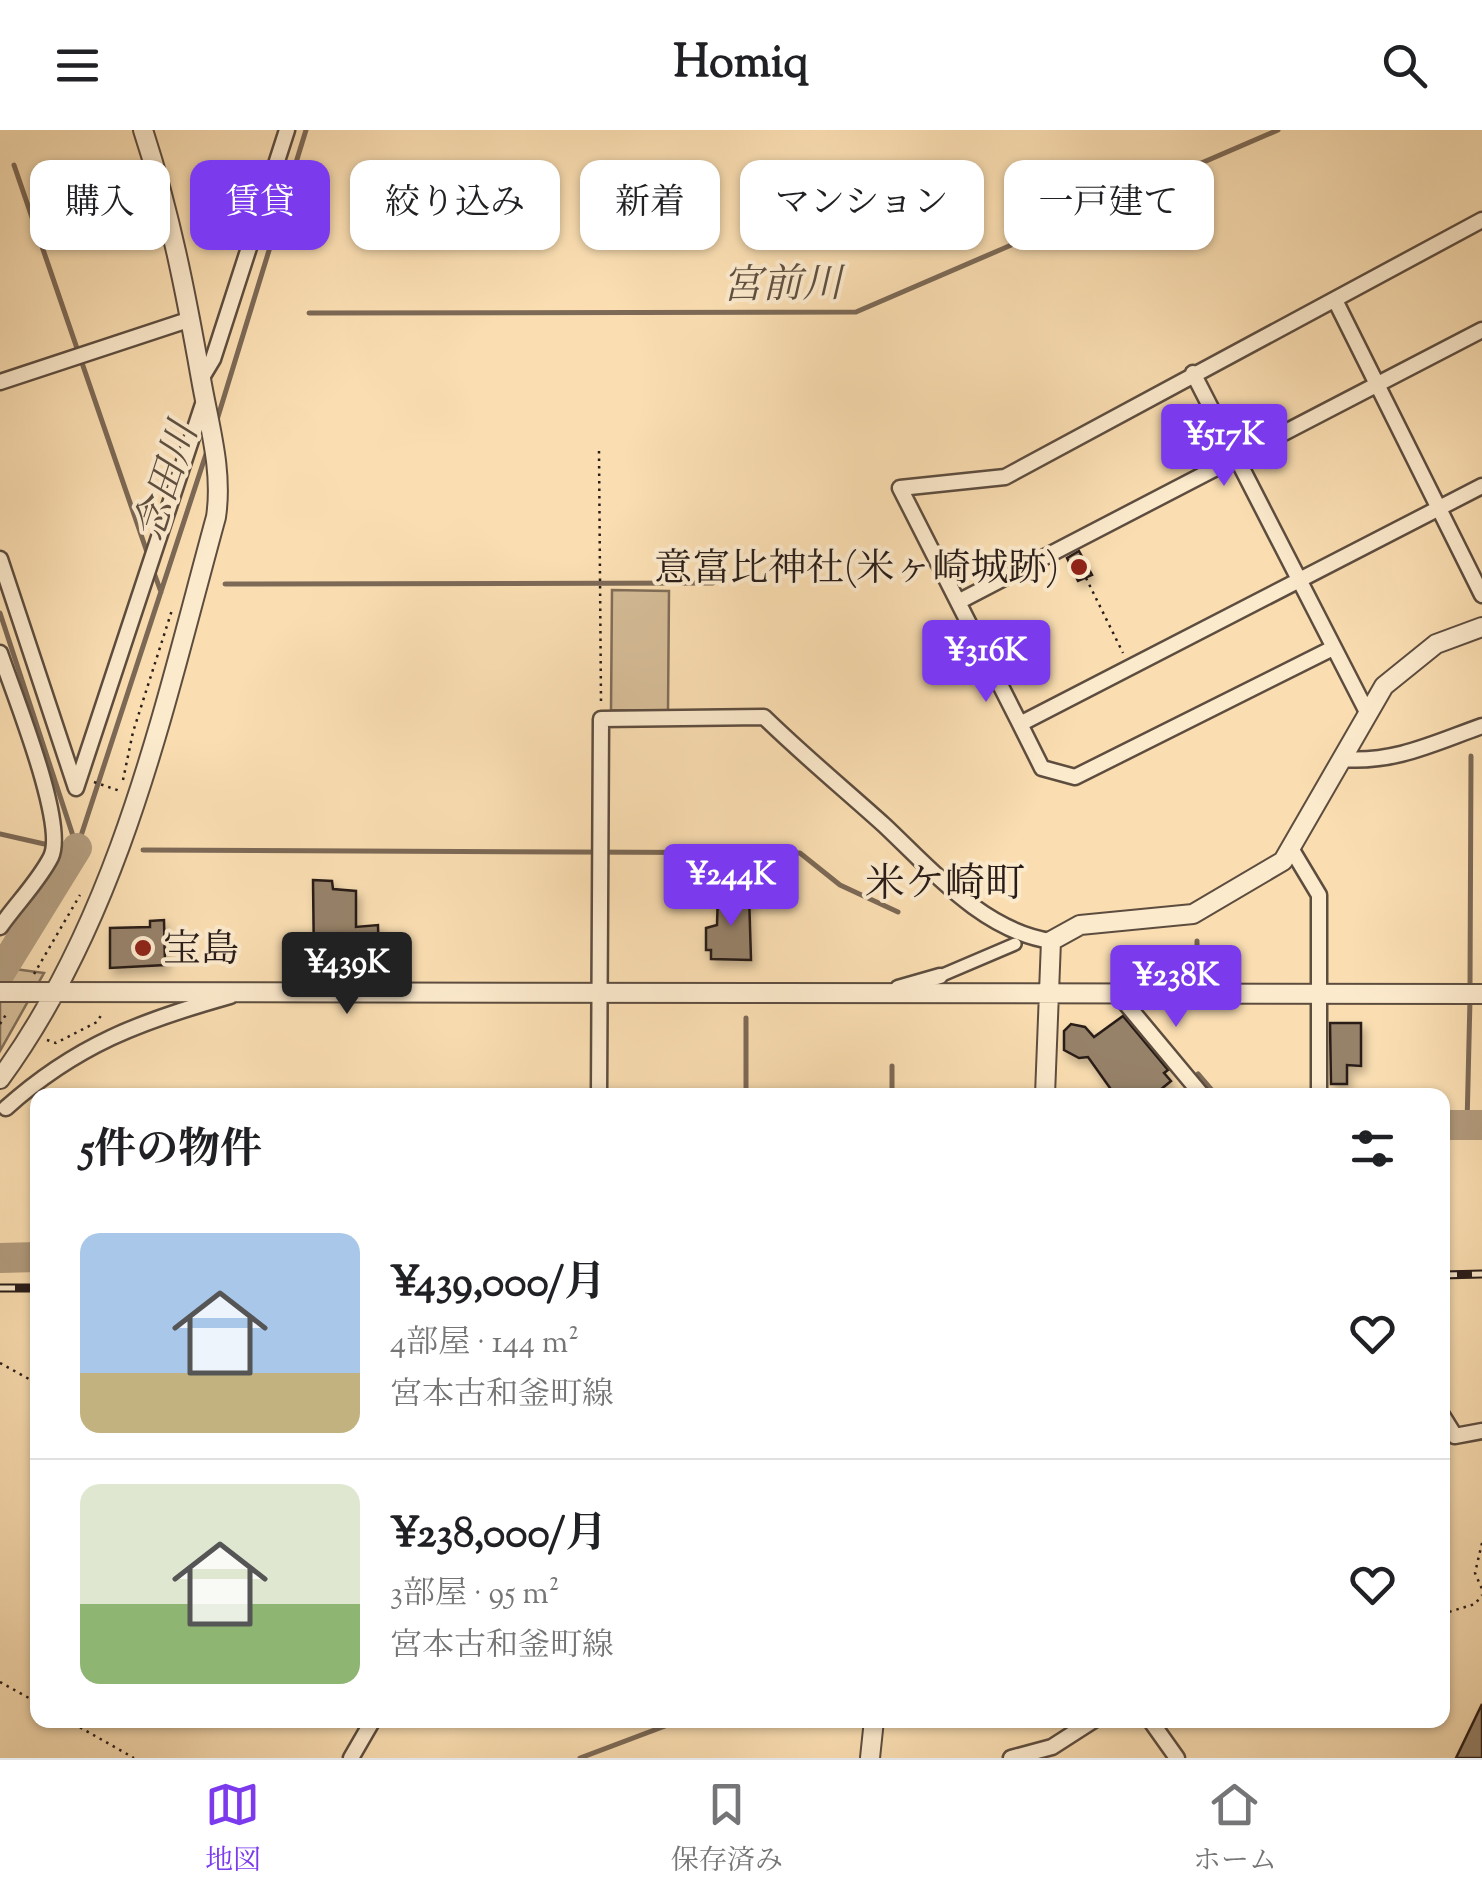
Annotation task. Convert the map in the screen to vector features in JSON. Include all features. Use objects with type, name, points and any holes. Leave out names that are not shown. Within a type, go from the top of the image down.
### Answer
[{"type":"street","points":[[0,1079],[58,992],[119,847],[161,717],[220,492],[172,221],[143,130]]},
{"type":"street","points":[[0,559],[76,788],[287,130]]},
{"type":"street","points":[[1333,648],[1075,776],[1042,768],[900,488],[1004,477],[1482,220]]},
{"type":"street","points":[[1336,300],[1482,596]]},
{"type":"street","points":[[0,382],[191,319]]},
{"type":"street","points":[[958,602],[1482,330]]},
{"type":"street","points":[[1192,373],[1368,712]]},
{"type":"street","points":[[1020,724],[1482,486]]},
{"type":"street","points":[[599,1088],[602,719],[764,718],[917,861],[987,914],[1030,938],[1051,942],[1080,924],[1193,914],[1246,886],[1292,850],[1384,686],[1413,658],[1436,644],[1482,627]]},
{"type":"street","points":[[0,654],[50,802],[55,838],[52,855],[0,926]]},
{"type":"street","points":[[0,695],[16,699]]},
{"type":"street","points":[[1342,760],[1401,756],[1482,726]]},
{"type":"street","points":[[1292,850],[1319,894],[1320,1088]]},
{"type":"street","points":[[878,993],[940,976],[1030,938]]},
{"type":"street","points":[[1045,1088],[1051,942]]},
{"type":"street","points":[[2,992],[1482,994]]},
{"type":"street","points":[[1117,993],[1196,1088]]},
{"type":"street","points":[[31,1088],[65,1060],[96,1042],[153,1019],[239,994]]},
{"type":"street","points":[[6,1108],[30,1088]]},
{"type":"street","points":[[1450,1428],[1455,1436],[1482,1430]]},
{"type":"street","points":[[352,1758],[369,1728]]},
{"type":"street","points":[[870,1758],[873,1728]]},
{"type":"street","points":[[1011,1758],[1060,1742],[1082,1728]]},
{"type":"street","points":[[1156,1728],[1177,1758]]},
{"type":"street","points":[[1060,1742],[1070,1758]]},
{"type":"path","points":[[599,451],[602,719]]},
{"type":"path","points":[[1086,578],[1131,668]]},
{"type":"path","points":[[118,803],[132,732],[177,594]]},
{"type":"path","points":[[91,782],[121,791]]},
{"type":"path","points":[[33,975],[85,887]]},
{"type":"path","points":[[47,1040],[56,1043],[76,1035],[97,1022],[102,1012]]},
{"type":"path","points":[[0,1024],[6,1013]]},
{"type":"path","points":[[0,1363],[30,1380]]},
{"type":"path","points":[[1450,1612],[1475,1604],[1482,1592],[1475,1573],[1482,1542]]},
{"type":"path","points":[[0,1682],[30,1699]]},
{"type":"path","points":[[81,1728],[134,1758]]},
{"type":"shaded area","points":[[612,590],[669,591],[668,711],[611,710]]},
{"type":"shaded area","points":[[0,967],[44,973],[0,1051]]},
{"type":"building","points":[[1079,551],[1092,575],[1078,581],[1067,558]]},
{"type":"building","points":[[313,880],[332,881],[333,889],[356,891],[356,927],[378,925],[379,965],[314,964]]},
{"type":"building","points":[[718,893],[749,894],[751,960],[711,959],[711,950],[706,950],[706,928],[717,925]]},
{"type":"building","points":[[164,920],[165,965],[110,968],[110,928],[150,927],[150,921]]},
{"type":"building","points":[[1123,1016],[1168,1070],[1164,1073],[1171,1081],[1162,1088],[1110,1088],[1088,1057],[1079,1058],[1064,1050],[1064,1031],[1071,1024],[1085,1027],[1094,1037]]},
{"type":"building","points":[[1330,1023],[1361,1023],[1361,1066],[1347,1065],[1347,1084],[1331,1084]]},
{"type":"building","points":[[1482,1704],[1482,1758],[1456,1758]]},
{"type":"waterway","name":"念田川","points":[[216,423],[306,130]]},
{"type":"waterway","name":"宮前川","points":[[309,313],[856,312],[1278,130]]},
{"type":"waterway","points":[[14,165],[148,555]]},
{"type":"waterway","name":"念田川","points":[[77,848],[208,448]]},
{"type":"waterway","points":[[153,570],[161,592]]},
{"type":"waterway","points":[[225,584],[713,583]]},
{"type":"waterway","points":[[0,613],[76,845]]},
{"type":"waterway","points":[[1470,988],[1471,756]]},
{"type":"waterway","points":[[0,834],[75,851]]},
{"type":"waterway","points":[[0,973],[77,848]]},
{"type":"waterway","points":[[143,850],[800,853],[840,885],[898,912]]},
{"type":"waterway","points":[[1197,941],[1197,972]]},
{"type":"waterway","points":[[1467,1125],[1470,999]]},
{"type":"waterway","points":[[746,1018],[746,1088]]},
{"type":"waterway","points":[[892,1066],[892,1088]]},
{"type":"waterway","points":[[1198,1074],[1210,1088]]},
{"type":"waterway","points":[[1450,1125],[1482,1125]]},
{"type":"waterway","points":[[0,1258],[30,1257]]},
{"type":"waterway","points":[[580,1758],[660,1728]]},
{"type":"railway","points":[[1450,1275],[1482,1274]]},
{"type":"railway","points":[[0,1288],[30,1288]]},
{"type":"place","name":"意富比神社(米ヶ崎城跡)","points":[[1079,567]]},
{"type":"place","name":"宝島","points":[[143,948]]},
{"type":"district","name":"米ケ崎町","points":[[945,882]]}]
